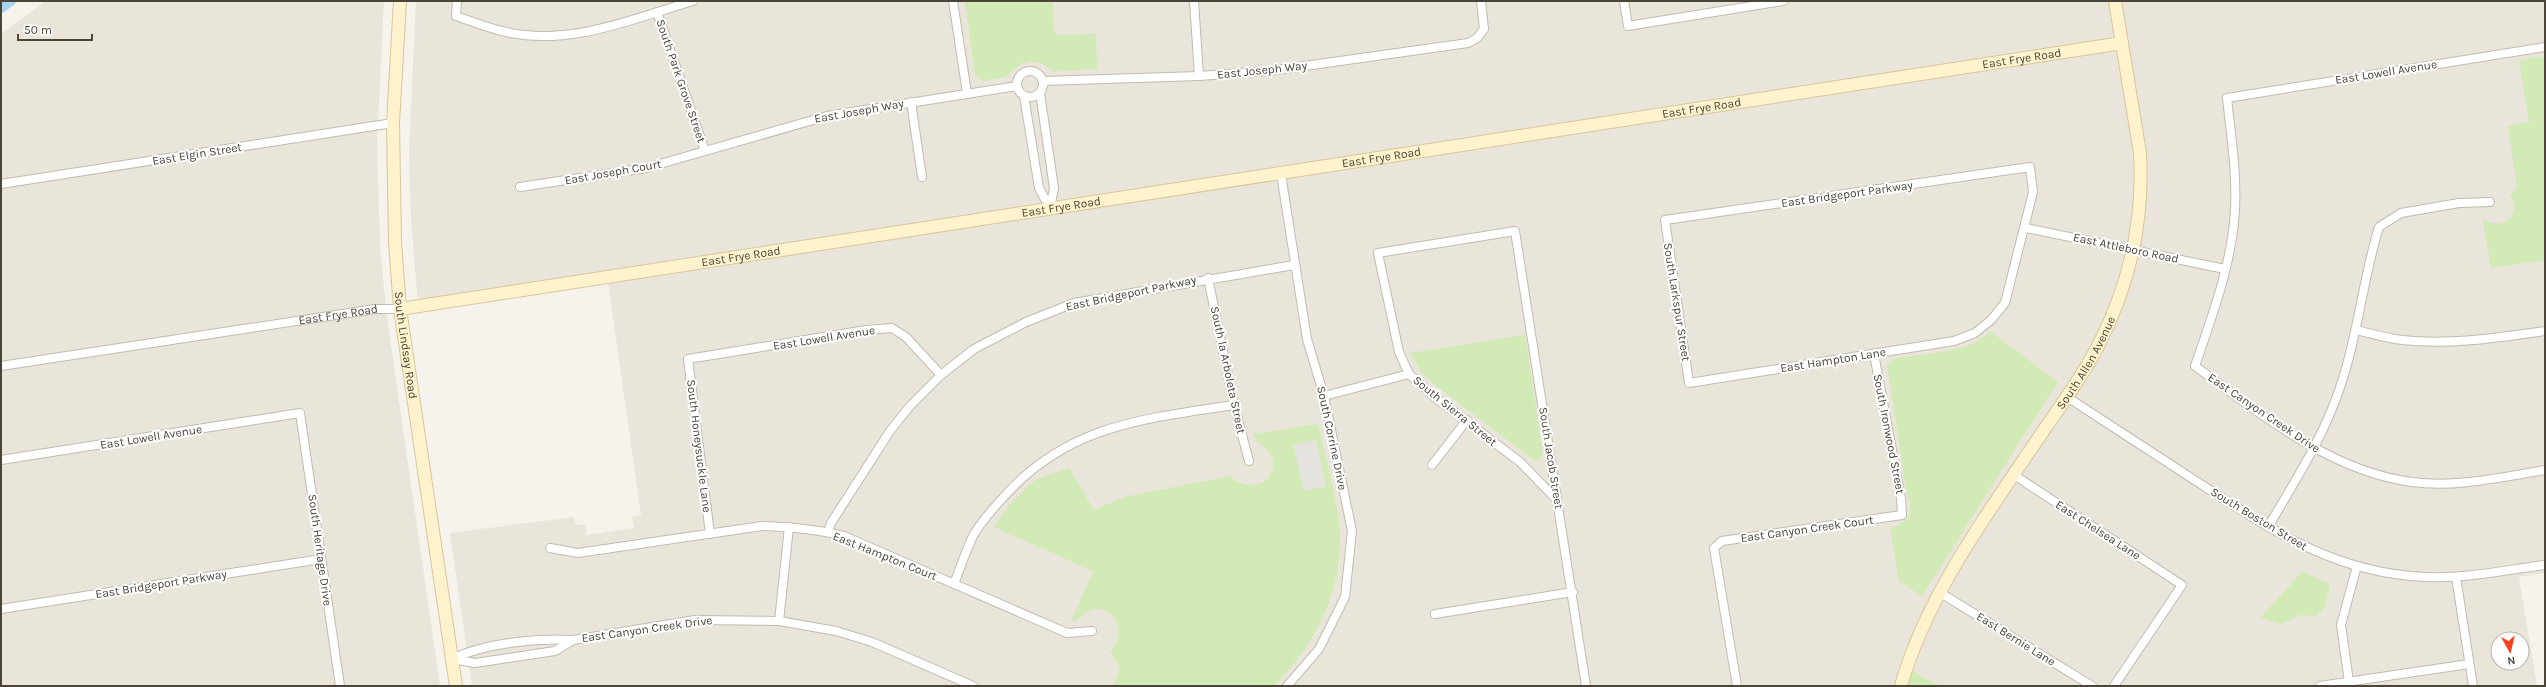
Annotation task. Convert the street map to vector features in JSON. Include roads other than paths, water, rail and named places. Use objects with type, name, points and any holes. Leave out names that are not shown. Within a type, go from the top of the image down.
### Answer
[{"type":"street","name":"South Lindsay Road","points":[[400,1],[393,123],[395,242],[400,309],[456,686]]},
{"type":"street","points":[[457,1],[456,16],[503,32],[542,36],[574,34],[602,29],[693,1]]},
{"type":"street","points":[[953,1],[966,93]]},
{"type":"street","points":[[1194,1],[1199,76]]},
{"type":"street","name":"East Joseph Way","points":[[1043,81],[1199,76],[1276,70],[1468,43],[1477,38],[1484,29],[1481,1]]},
{"type":"street","points":[[1624,1],[1628,26],[1783,1]]},
{"type":"street","name":"South Allen Avenue","points":[[1901,686],[1909,657],[1939,592],[2014,475],[2067,397],[2097,348],[2119,296],[2134,249],[2141,202],[2141,167],[2115,1]]},
{"type":"street","name":"South Park Grove Street","points":[[657,12],[705,151]]},
{"type":"street","name":"East Frye Road","points":[[1,366],[367,310],[400,309],[2122,43]]},
{"type":"street","name":"East Lowell Avenue","points":[[2225,269],[2235,211],[2235,170],[2227,98],[2545,47]]},
{"type":"street","points":[[1030,70],[1037,72],[1043,81],[1040,94],[1054,188],[1050,208],[1039,188],[1024,96],[1017,86],[1020,75],[1030,70]]},
{"type":"street","name":"East Joseph Way","points":[[705,151],[827,116],[1017,86]]},
{"type":"street","points":[[1024,96],[1032,97],[1040,94]]},
{"type":"street","points":[[911,102],[922,177]]},
{"type":"street","name":"East Elgin Street","points":[[1,184],[393,123]]},
{"type":"street","name":"East Joseph Court","points":[[520,187],[646,168],[705,151]]},
{"type":"street","name":"East Bridgeport Parkway","points":[[1665,220],[2030,167]]},
{"type":"street","name":"East Hampton Lane","points":[[1690,383],[1954,341],[1975,333],[1991,320],[2005,303],[2026,228],[2033,192],[2030,167]]},
{"type":"street","name":"South Corrine Drive","points":[[1281,174],[1294,265],[1308,339],[1324,396],[1352,531],[1345,597],[1320,649],[1288,686]]},
{"type":"street","points":[[2268,527],[2315,448],[2344,377],[2356,330],[2371,251],[2378,227],[2401,213],[2459,202],[2490,202]]},
{"type":"street","name":"South Larkspur Street","points":[[1665,220],[1690,383]]},
{"type":"street","name":"East Attleboro Road","points":[[2026,228],[2134,249],[2225,269]]},
{"type":"street","name":"South Jacob Street","points":[[1378,253],[1515,231],[1573,592],[1586,686]]},
{"type":"street","name":"South Sierra Street","points":[[1378,253],[1399,352],[1409,374],[1436,398],[1467,420],[1520,462],[1558,500]]},
{"type":"street","name":"East Bridgeport Parkway","points":[[828,532],[831,523],[890,431],[910,406],[974,349],[1026,322],[1074,303],[1208,278],[1294,265]]},
{"type":"street","name":"East Canyon Creek Drive","points":[[2225,269],[2215,310],[2195,366],[2315,448],[2379,476],[2414,482],[2462,482],[2545,470]]},
{"type":"street","name":"South la Arboleta Street","points":[[1208,278],[1234,405],[1249,461]]},
{"type":"street","name":"East Lowell Avenue","points":[[688,359],[866,330],[892,328],[906,337],[942,376]]},
{"type":"street","points":[[2356,330],[2395,339],[2429,341],[2477,340],[2545,330]]},
{"type":"street","name":"South Ironwood Street","points":[[1874,354],[1901,498],[1902,515]]},
{"type":"street","name":"South Honeysuckle Lane","points":[[688,359],[710,534]]},
{"type":"street","points":[[1324,396],[1409,374]]},
{"type":"street","name":"South Boston Street","points":[[2067,397],[2268,527],[2318,554],[2357,566],[2400,575],[2456,577],[2545,565]]},
{"type":"street","points":[[954,584],[972,537],[997,504],[1019,479],[1055,452],[1094,433],[1135,420],[1234,405]]},
{"type":"street","name":"East Lowell Avenue","points":[[1,460],[300,413]]},
{"type":"street","name":"South Heritage Drive","points":[[300,413],[340,686]]},
{"type":"street","points":[[1432,465],[1467,420]]},
{"type":"street","name":"East Chelsea Lane","points":[[2014,475],[2182,585],[2114,686]]},
{"type":"street","name":"East Canyon Creek Court","points":[[1737,686],[1714,548],[1722,541],[1902,515]]},
{"type":"street","name":"East Hampton Court","points":[[550,548],[578,553],[762,526],[789,527],[828,532],[844,536],[1067,633],[1092,631]]},
{"type":"street","points":[[779,621],[789,527]]},
{"type":"street","name":"East Bridgeport Parkway","points":[[1,609],[321,559]]},
{"type":"street","points":[[2349,682],[2341,625],[2357,566]]},
{"type":"street","points":[[2456,577],[2473,686]]},
{"type":"street","points":[[1435,614],[1573,592]]},
{"type":"street","name":"East Bernie Lane","points":[[1939,592],[2092,686]]},
{"type":"street","name":"East Canyon Creek Drive","points":[[452,659],[471,650],[552,638],[573,640],[695,620],[779,621],[836,631],[872,642],[973,686]]},
{"type":"street","name":"East Canyon Creek Drive","points":[[452,659],[475,663],[555,651],[573,640]]},
{"type":"street","points":[[2320,686],[2469,664]]},
{"type":"waterway","points":[[1,8],[11,1]]}]
